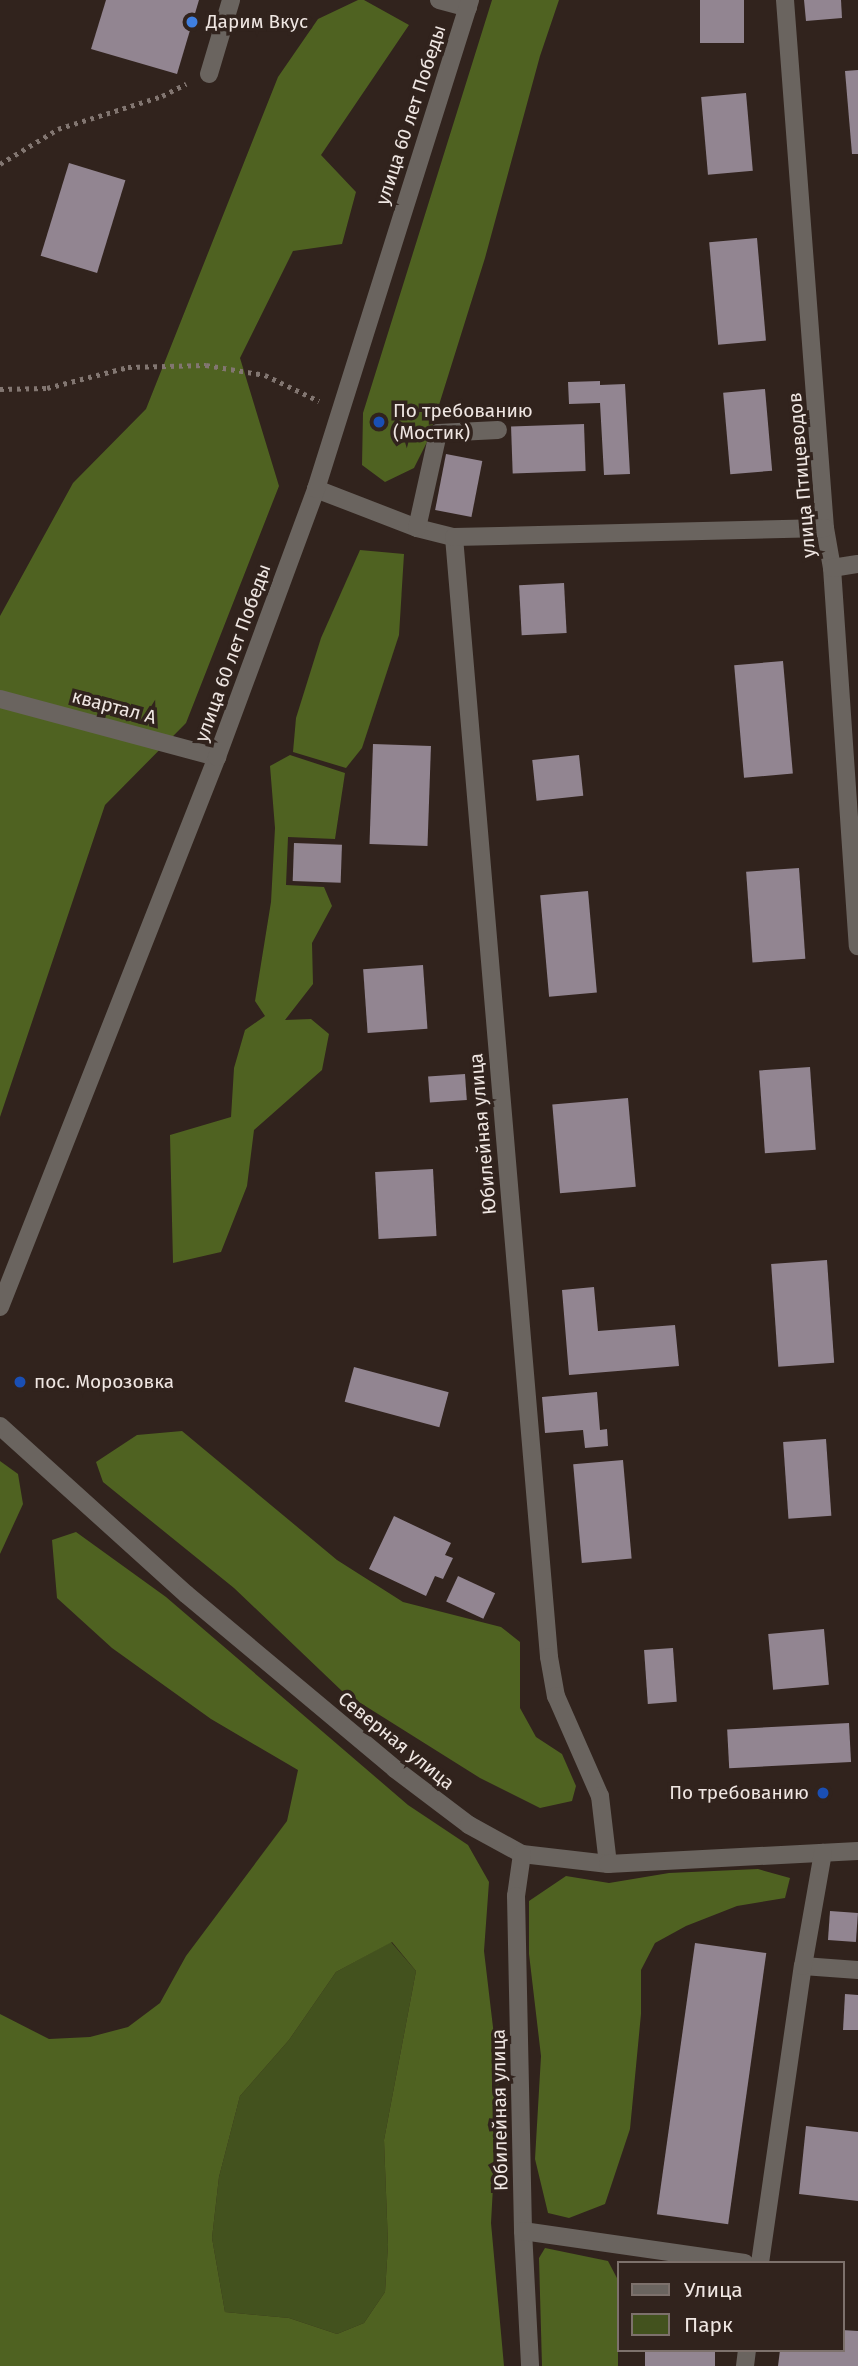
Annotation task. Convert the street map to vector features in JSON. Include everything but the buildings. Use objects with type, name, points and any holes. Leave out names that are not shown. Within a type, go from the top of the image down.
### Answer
[{"type":"street","points":[[209,74],[231,0]]},
{"type":"street","points":[[439,0],[469,4]]},
{"type":"street","name":"улица Птицеводов","points":[[785,0],[825,528],[832,568],[858,946]]},
{"type":"street","name":"улица 60 лет Победы","points":[[0,1307],[217,757],[316,489],[469,4]]},
{"type":"street","points":[[417,528],[438,433],[498,430]]},
{"type":"street","points":[[316,489],[417,528],[454,537],[825,528]]},
{"type":"street","name":"Юбилейная улица","points":[[454,537],[549,1657],[556,1696],[600,1796],[608,1864]]},
{"type":"street","points":[[832,568],[858,564]]},
{"type":"street","name":"квартал А","points":[[0,699],[217,757]]},
{"type":"street","name":"Северная улица","points":[[0,1426],[186,1594],[395,1769],[469,1825],[522,1854],[608,1864],[858,1851]]},
{"type":"street","points":[[760,2261],[803,1966],[824,1853]]},
{"type":"street","name":"Юбилейная улица","points":[[522,1854],[516,1896],[523,2231],[530,2366]]},
{"type":"street","points":[[803,1966],[858,1969]]},
{"type":"street","points":[[523,2231],[731,2261]]},
{"type":"path","points":[[0,164],[58,129],[162,96],[209,74]]},
{"type":"path","points":[[0,389],[47,388],[128,367],[206,365],[265,374],[321,402]]},
{"type":"green space","points":[[358,0],[364,0],[409,25],[321,155],[356,192],[342,244],[293,251],[240,358],[279,486],[186,723],[105,805],[0,1117],[0,616],[73,483],[146,409],[278,77],[318,19]]},
{"type":"green space","points":[[492,0],[559,0],[540,56],[485,258],[428,440],[414,468],[385,482],[362,465],[363,413]]},
{"type":"green space","points":[[360,550],[404,554],[399,635],[362,748],[346,768],[293,752],[296,718],[321,638]]},
{"type":"green space","points":[[290,755],[345,773],[335,839],[288,837],[286,885],[324,887],[332,906],[312,943],[313,984],[285,1020],[311,1019],[329,1034],[322,1070],[254,1130],[247,1186],[221,1252],[173,1263],[170,1135],[231,1117],[234,1068],[245,1030],[265,1016],[255,1001],[271,902],[275,828],[270,766]]},
{"type":"green space","points":[[182,1431],[337,1560],[403,1602],[501,1627],[520,1642],[520,1708],[536,1737],[562,1754],[576,1786],[572,1801],[540,1808],[480,1778],[343,1692],[234,1588],[103,1482],[96,1462],[137,1435]]},
{"type":"green space","points":[[0,1461],[18,1474],[23,1504],[0,1554]]},
{"type":"green space","points":[[76,1532],[166,1597],[408,1805],[468,1845],[489,1882],[484,1951],[499,2078],[491,2223],[504,2366],[0,2366],[0,2014],[49,2039],[90,2037],[128,2027],[160,2003],[186,1956],[287,1821],[298,1770],[211,1719],[112,1648],[57,1598],[52,1540]],"holes":[[[392,1942],[416,1971],[384,2140],[388,2245],[385,2292],[364,2323],[337,2334],[289,2318],[225,2312],[212,2238],[219,2177],[240,2096],[289,2040],[336,1972]]]},
{"type":"green space","points":[[758,1869],[790,1878],[785,1898],[737,1906],[686,1926],[655,1943],[641,1970],[641,2014],[630,2129],[605,2204],[569,2218],[548,2213],[535,2159],[541,2056],[529,1954],[529,1901],[566,1876],[609,1883],[669,1873]]},
{"type":"green space","points":[[391,1942],[416,1971],[384,2140],[388,2245],[385,2292],[364,2323],[337,2334],[289,2318],[225,2312],[212,2238],[219,2177],[240,2096],[289,2040],[336,1972]]},
{"type":"green space","points":[[545,2248],[608,2261],[616,2276],[618,2366],[542,2366],[539,2258]]},
{"type":"place","name":"Дарим Вкус","points":[[192,22]]},
{"type":"place","name":"По требованию (Мостик)","points":[[379,422]]},
{"type":"place","name":"пос. Морозовка","points":[[20,1382]]},
{"type":"place","name":"По требованию","points":[[823,1793]]}]
